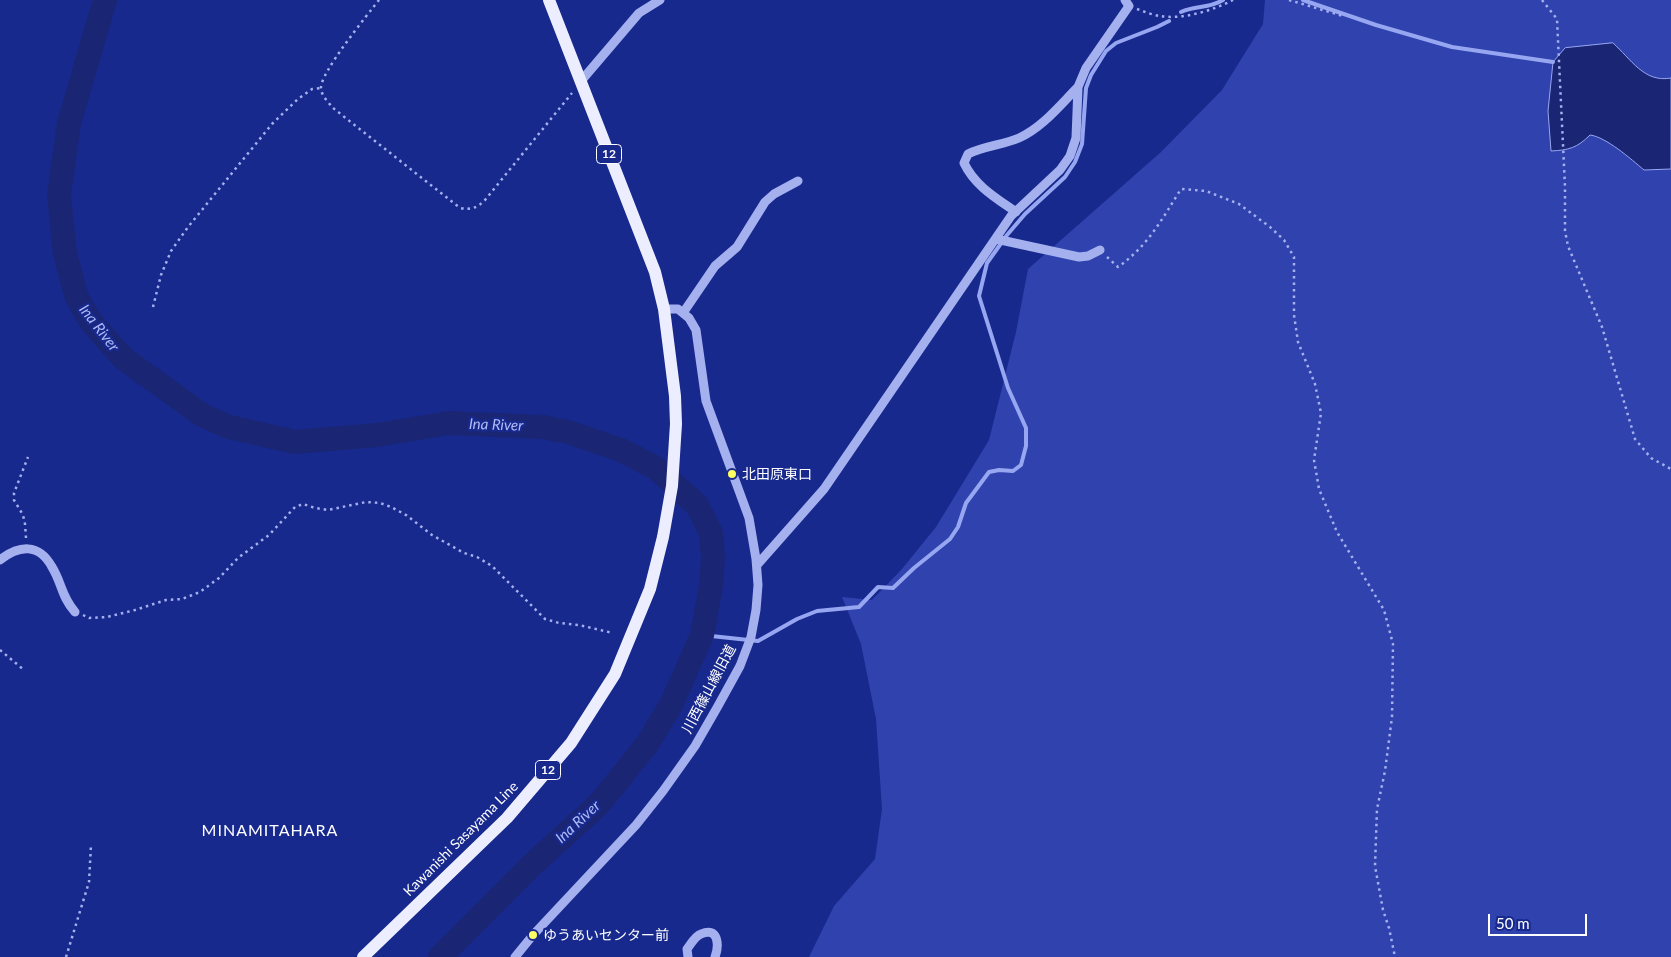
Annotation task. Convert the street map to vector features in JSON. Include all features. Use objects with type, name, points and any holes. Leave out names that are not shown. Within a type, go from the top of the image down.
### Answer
[{"type":"main road","name":"Kawanishi Sasayama Line","points":[[363,957],[507,818],[572,743],[615,674],[650,589],[663,537],[672,486],[676,424],[676,396],[664,309],[655,272],[549,0]]},
{"type":"street","points":[[581,81],[639,13],[660,0]]},
{"type":"street","points":[[757,565],[824,489],[1001,240],[1016,212],[1060,170],[1070,156],[1076,138],[1078,87],[1086,68],[1127,3]]},
{"type":"street","points":[[1016,212],[978,185],[964,163],[968,154],[980,147],[1020,138],[1042,123],[1078,87]]},
{"type":"street","points":[[664,309],[678,309],[683,313],[714,266],[737,247],[765,202],[774,194],[798,182]]},
{"type":"street","points":[[1001,240],[1079,257],[1088,256],[1100,250]]},
{"type":"street","name":"川西篠山線旧道","points":[[515,957],[533,934],[636,825],[663,791],[694,746],[740,666],[751,637],[756,610],[757,565],[749,518],[706,401],[696,330],[689,318],[683,313]]},
{"type":"street","points":[[0,560],[7,554],[22,548],[34,549],[45,557],[53,567],[67,602],[75,612]]},
{"type":"street","points":[[688,957],[687,949],[692,941],[702,933],[710,933],[716,936],[718,943],[715,957]]},
{"type":"path","points":[[379,0],[360,22],[323,77],[321,88],[325,98],[333,108],[460,208],[470,210],[479,206],[485,200],[581,81]]},
{"type":"path","points":[[1127,3],[1160,16],[1179,16],[1216,9],[1233,0]]},
{"type":"path","points":[[1289,0],[1343,16]]},
{"type":"path","points":[[1542,0],[1557,19],[1565,187],[1565,231],[1568,246],[1602,327],[1636,439],[1651,458],[1671,469]]},
{"type":"path","points":[[152,307],[161,275],[171,252],[188,227],[272,124],[305,94],[312,89],[321,88]]},
{"type":"path","points":[[1100,250],[1118,267],[1134,256],[1150,238],[1181,189],[1206,191],[1239,204],[1284,240],[1294,257],[1294,315],[1298,342],[1315,384],[1321,413],[1314,460],[1319,489],[1337,532],[1384,610],[1393,644],[1392,717],[1378,809],[1375,866],[1383,910],[1395,957]]},
{"type":"path","points":[[26,548],[25,524],[23,515],[14,500],[14,493],[28,457]]},
{"type":"path","points":[[75,612],[89,618],[107,617],[166,600],[182,599],[200,592],[219,578],[238,558],[269,536],[295,507],[303,504],[328,510],[366,502],[380,503],[391,507],[464,554],[477,557],[492,566],[545,619],[613,633]]},
{"type":"path","points":[[0,650],[24,670]]},
{"type":"path","points":[[66,957],[89,882],[91,845]]},
{"type":"shaded area","points":[[1265,0],[1671,0],[1671,957],[809,957],[834,906],[875,859],[882,809],[876,719],[861,644],[842,597],[872,600],[902,569],[936,527],[989,440],[1016,332],[1028,269],[1161,152],[1222,90],[1263,24]]},
{"type":"shaded area","points":[[1613,43],[1646,73],[1661,79],[1671,78],[1671,169],[1644,170],[1611,144],[1590,135],[1572,148],[1551,151],[1548,111],[1553,62],[1565,48]]},
{"type":"waterway","name":"Ina River","points":[[105,0],[69,123],[59,195],[65,254],[77,298],[91,322],[123,358],[202,415],[229,427],[295,442],[377,435],[449,423],[543,427],[568,432],[621,450],[656,468],[697,505],[711,533],[713,558],[711,586],[702,635],[672,703],[648,743],[599,804],[533,864],[440,957]]},
{"type":"waterway","points":[[1181,12],[1212,5],[1223,0]]},
{"type":"waterway","points":[[1303,0],[1376,25],[1452,47],[1553,62]]},
{"type":"waterway","points":[[702,635],[758,641],[797,619],[817,611],[859,607],[878,587],[893,588],[950,539],[958,527],[966,503],[989,472],[999,470],[1013,471],[1021,465],[1026,446],[1026,428],[1008,388],[979,296],[987,263],[1025,214],[1065,177],[1075,162],[1082,144],[1086,88],[1091,75],[1106,51],[1116,43],[1169,21]]},
{"type":"place","name":"北田原東口","points":[[732,474]]},
{"type":"place","name":"ゆうあいセンター前","points":[[533,935]]},
{"type":"district","name":"MINAMITAHARA","points":[[270,831]]}]
